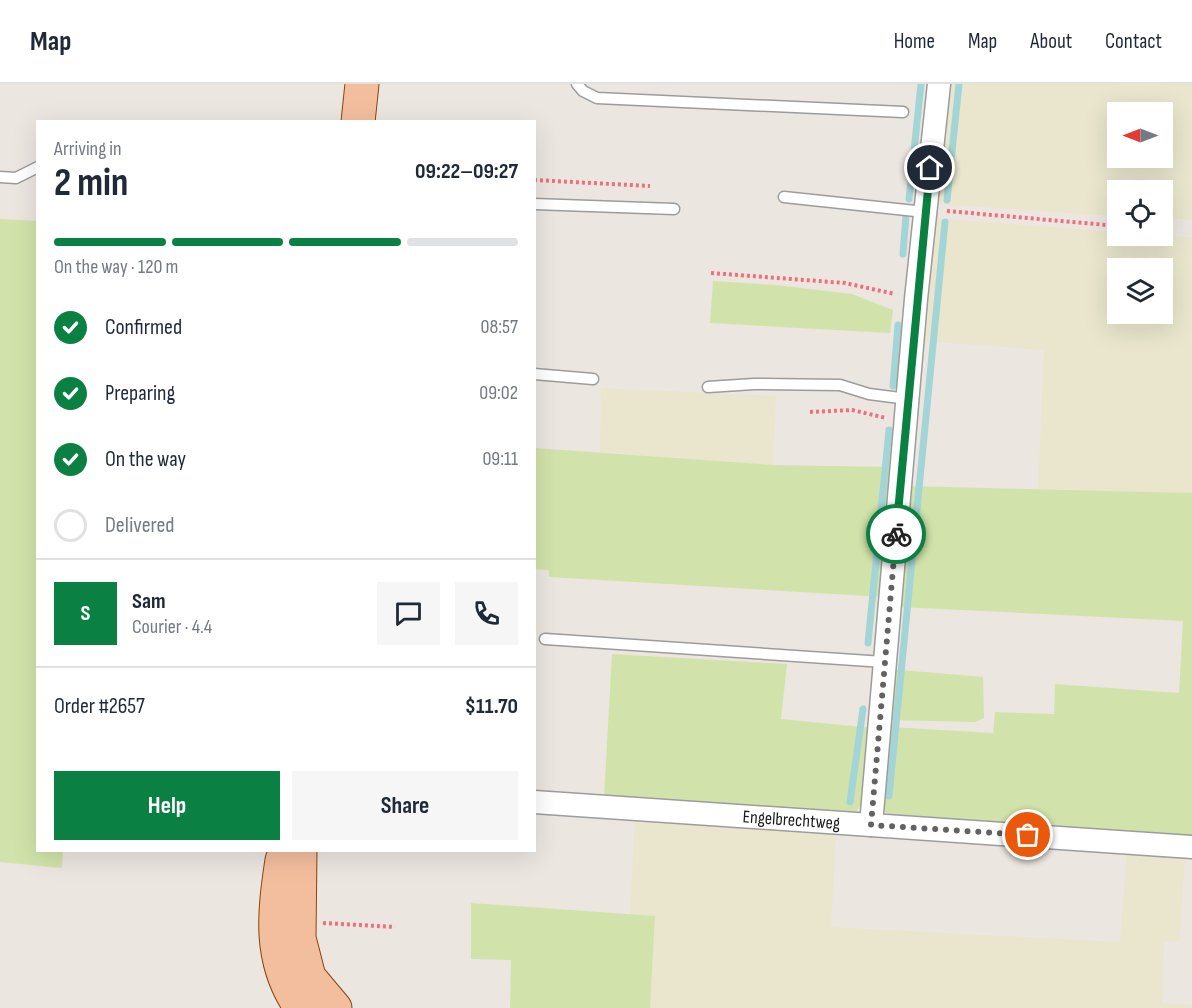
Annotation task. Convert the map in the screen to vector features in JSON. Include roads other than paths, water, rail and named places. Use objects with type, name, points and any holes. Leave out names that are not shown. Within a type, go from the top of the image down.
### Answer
[{"type":"main road","points":[[358,120],[362,84]]},
{"type":"main road","points":[[283,852],[274,916],[277,948],[290,992],[320,1005]]},
{"type":"main road","points":[[300,852],[299,938],[309,976],[320,1005]]},
{"type":"street","points":[[871,825],[916,299],[939,84]]},
{"type":"street","name":"Engelbrechtweg","points":[[536,802],[1192,847]]},
{"type":"lane","points":[[577,84],[583,91],[597,98],[903,112]]},
{"type":"lane","points":[[0,177],[16,178],[36,168]]},
{"type":"lane","points":[[784,197],[925,211]]},
{"type":"lane","points":[[536,204],[674,209]]},
{"type":"lane","points":[[536,374],[593,380]]},
{"type":"lane","points":[[708,387],[754,384],[840,385],[869,394],[908,399]]},
{"type":"lane","points":[[545,639],[884,662]]},
{"type":"waterway","points":[[909,199],[921,84]]},
{"type":"waterway","points":[[947,200],[959,84]]},
{"type":"waterway","points":[[903,254],[906,215]]},
{"type":"waterway","points":[[889,796],[945,222]]},
{"type":"waterway","points":[[893,386],[898,325]]},
{"type":"waterway","points":[[868,643],[889,430]]},
{"type":"waterway","points":[[850,802],[863,709]]}]
